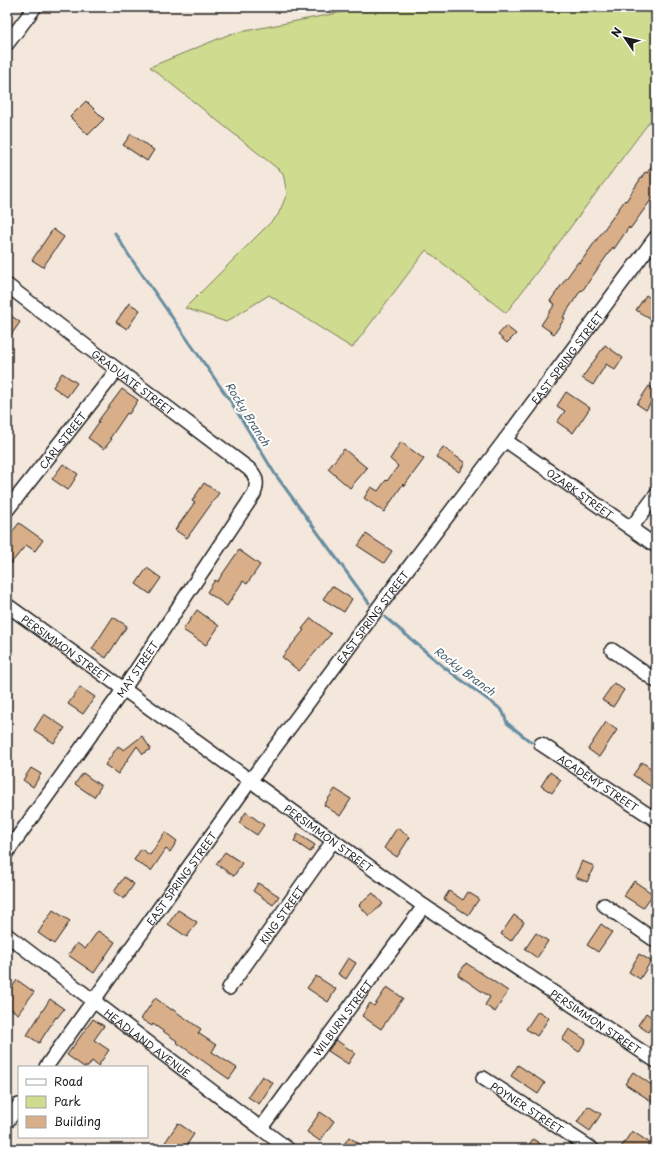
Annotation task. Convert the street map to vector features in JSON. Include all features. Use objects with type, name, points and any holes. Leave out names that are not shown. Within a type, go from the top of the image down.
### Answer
[{"type":"street","points":[[7,44],[35,7]]},
{"type":"street","name":"EAST SPRING STREET","points":[[47,1066],[250,780],[656,237]]},
{"type":"street","name":"GRADUATE STREET","points":[[7,285],[253,472],[256,480]]},
{"type":"street","name":"CARL STREET","points":[[7,510],[117,370]]},
{"type":"street","name":"OZARK STREET","points":[[505,440],[656,546]]},
{"type":"street","name":"MAY STREET","points":[[7,852],[123,690],[254,494],[256,489],[256,480]]},
{"type":"street","points":[[630,528],[656,495]]},
{"type":"street","name":"PERSIMMON STREET","points":[[7,605],[424,906],[656,1061]]},
{"type":"street","points":[[612,650],[656,681]]},
{"type":"street","name":"ACADEMY STREET","points":[[541,744],[656,820]]},
{"type":"street","name":"KING STREET","points":[[229,988],[333,841]]},
{"type":"street","name":"WILBURN STREET","points":[[261,1128],[424,906]]},
{"type":"street","points":[[604,906],[656,941]]},
{"type":"street","name":"HEADLAND AVENUE","points":[[7,935],[288,1149]]},
{"type":"street","name":"POYNER STREET","points":[[483,1078],[592,1149]]},
{"type":"street","points":[[7,1122],[18,1106]]},
{"type":"green space","points":[[368,7],[656,7],[656,113],[506,313],[426,250],[352,348],[269,295],[226,322],[185,308],[278,215],[287,194],[283,173],[150,67],[230,34]]},
{"type":"building","points":[[86,101],[104,119],[88,135],[70,117]]},
{"type":"building","points":[[131,134],[154,150],[147,161],[123,145]]},
{"type":"building","points":[[656,159],[656,193],[630,229],[629,227],[582,291],[581,290],[563,317],[565,318],[554,334],[541,325],[555,304],[550,301],[578,262],[580,263],[625,200],[626,201],[645,172],[647,173]]},
{"type":"building","points":[[53,229],[64,237],[43,267],[32,260]]},
{"type":"building","points":[[646,295],[656,302],[656,323],[636,310]]},
{"type":"building","points":[[129,303],[140,310],[127,329],[116,322]]},
{"type":"building","points":[[7,313],[20,322],[7,341]]},
{"type":"building","points":[[506,326],[516,334],[507,343],[498,335]]},
{"type":"building","points":[[605,345],[623,358],[615,370],[606,364],[593,385],[582,378]]},
{"type":"building","points":[[62,373],[77,383],[67,397],[53,387]]},
{"type":"building","points":[[649,386],[656,391],[656,395],[646,410],[637,404]]},
{"type":"building","points":[[122,389],[138,400],[129,414],[127,413],[110,438],[112,439],[104,449],[88,438],[99,422],[98,421]]},
{"type":"building","points":[[566,392],[590,408],[573,433],[557,422],[565,411],[557,406]]},
{"type":"building","points":[[401,442],[424,459],[404,486],[403,484],[384,512],[364,498],[371,487],[378,491],[398,466],[390,459]]},
{"type":"building","points":[[443,447],[465,463],[459,472],[436,457]]},
{"type":"building","points":[[344,449],[367,468],[350,488],[328,469]]},
{"type":"building","points":[[63,464],[78,474],[68,490],[52,479]]},
{"type":"building","points":[[204,483],[219,493],[187,538],[175,530],[195,502],[192,501]]},
{"type":"building","points":[[19,523],[43,540],[35,551],[26,545],[7,568],[7,539]]},
{"type":"building","points":[[366,534],[392,551],[384,563],[358,546]]},
{"type":"building","points":[[239,550],[260,565],[247,584],[243,581],[227,606],[207,592],[215,580],[217,582]]},
{"type":"building","points":[[147,568],[161,578],[150,594],[136,584]]},
{"type":"building","points":[[332,586],[352,599],[344,612],[323,599]]},
{"type":"building","points":[[197,610],[219,626],[206,645],[183,630]]},
{"type":"building","points":[[113,617],[127,626],[106,658],[92,649]]},
{"type":"building","points":[[311,618],[331,634],[299,671],[282,657],[304,630],[302,629]]},
{"type":"building","points":[[614,683],[624,690],[613,707],[602,700]]},
{"type":"building","points":[[80,687],[95,697],[83,714],[68,704]]},
{"type":"building","points":[[44,714],[65,728],[54,743],[34,730]]},
{"type":"building","points":[[606,722],[617,730],[599,757],[588,749]]},
{"type":"building","points":[[142,736],[151,749],[143,754],[137,746],[118,774],[105,765],[118,746],[124,750]]},
{"type":"building","points":[[642,762],[656,772],[656,790],[633,775]]},
{"type":"building","points":[[31,768],[41,774],[33,787],[23,780]]},
{"type":"building","points":[[550,772],[561,780],[552,793],[541,786]]},
{"type":"building","points":[[83,773],[101,786],[94,797],[75,784]]},
{"type":"building","points":[[335,789],[351,799],[340,816],[324,805]]},
{"type":"building","points":[[246,812],[264,825],[257,835],[239,823]]},
{"type":"building","points":[[397,828],[410,837],[397,857],[384,848]]},
{"type":"building","points":[[165,832],[177,841],[170,852],[166,849],[151,871],[134,860],[141,849],[150,855]]},
{"type":"building","points":[[298,834],[315,845],[310,852],[294,841]]},
{"type":"building","points":[[225,852],[242,863],[234,876],[216,864]]},
{"type":"building","points":[[582,861],[594,866],[587,882],[575,877]]},
{"type":"building","points":[[124,877],[134,884],[124,899],[114,892]]},
{"type":"building","points":[[634,881],[653,894],[643,908],[624,896]]},
{"type":"building","points":[[258,883],[279,896],[273,905],[253,891]]},
{"type":"building","points":[[449,891],[463,900],[468,892],[479,899],[468,915],[444,899]]},
{"type":"building","points":[[373,893],[383,904],[369,916],[359,905]]},
{"type":"building","points":[[53,910],[70,921],[54,944],[38,933]]},
{"type":"building","points":[[178,910],[197,922],[187,937],[168,924]]},
{"type":"building","points":[[514,915],[524,922],[511,941],[501,934]]},
{"type":"building","points":[[601,924],[612,932],[598,952],[587,945]]},
{"type":"building","points":[[98,931],[115,942],[94,973],[68,955],[77,943],[85,949]]},
{"type":"building","points":[[536,933],[548,941],[537,958],[525,949]]},
{"type":"building","points":[[639,954],[651,961],[640,979],[629,972]]},
{"type":"building","points":[[348,958],[356,963],[346,979],[338,974]]},
{"type":"building","points":[[466,963],[508,991],[495,1012],[485,1005],[490,997],[458,975]]},
{"type":"building","points":[[316,976],[336,989],[328,1002],[307,988]]},
{"type":"building","points":[[17,980],[34,992],[18,1014],[7,1006],[7,995]]},
{"type":"building","points":[[387,987],[403,998],[381,1029],[362,1016],[370,1003],[374,1006]]},
{"type":"building","points":[[155,998],[201,1029],[198,1033],[216,1045],[212,1052],[237,1068],[229,1079],[153,1024],[152,1026],[141,1019]]},
{"type":"building","points":[[50,999],[64,1009],[57,1018],[56,1017],[39,1043],[27,1035]]},
{"type":"building","points":[[538,1011],[549,1018],[537,1036],[526,1029]]},
{"type":"building","points":[[646,1013],[656,1020],[648,1032],[638,1025]]},
{"type":"building","points":[[93,1019],[104,1026],[94,1040],[109,1050],[98,1066],[92,1061],[89,1066],[83,1066],[67,1055]]},
{"type":"building","points":[[569,1029],[586,1040],[579,1052],[562,1040]]},
{"type":"building","points":[[336,1040],[355,1053],[348,1064],[328,1051]]},
{"type":"building","points":[[518,1065],[545,1083],[538,1094],[511,1076]]},
{"type":"building","points":[[633,1072],[656,1088],[656,1104],[625,1084]]},
{"type":"building","points":[[262,1076],[273,1083],[259,1104],[248,1097]]},
{"type":"building","points":[[588,1106],[601,1114],[590,1131],[577,1122]]},
{"type":"building","points":[[320,1112],[334,1121],[320,1141],[307,1132]]},
{"type":"building","points":[[178,1123],[194,1134],[184,1149],[172,1149],[164,1144]]},
{"type":"building","points":[[632,1131],[656,1147],[656,1149],[620,1149]]},
{"type":"building","points":[[349,1137],[367,1149],[341,1149]]},
{"type":"building","points":[[533,1139],[548,1149],[526,1149]]},
{"type":"waterway","name":"Rocky Branch","points":[[115,233],[231,402],[275,474],[369,603]]},
{"type":"waterway","name":"Rocky Branch","points":[[385,617],[445,668],[498,707],[503,712],[507,723],[531,742]]}]
